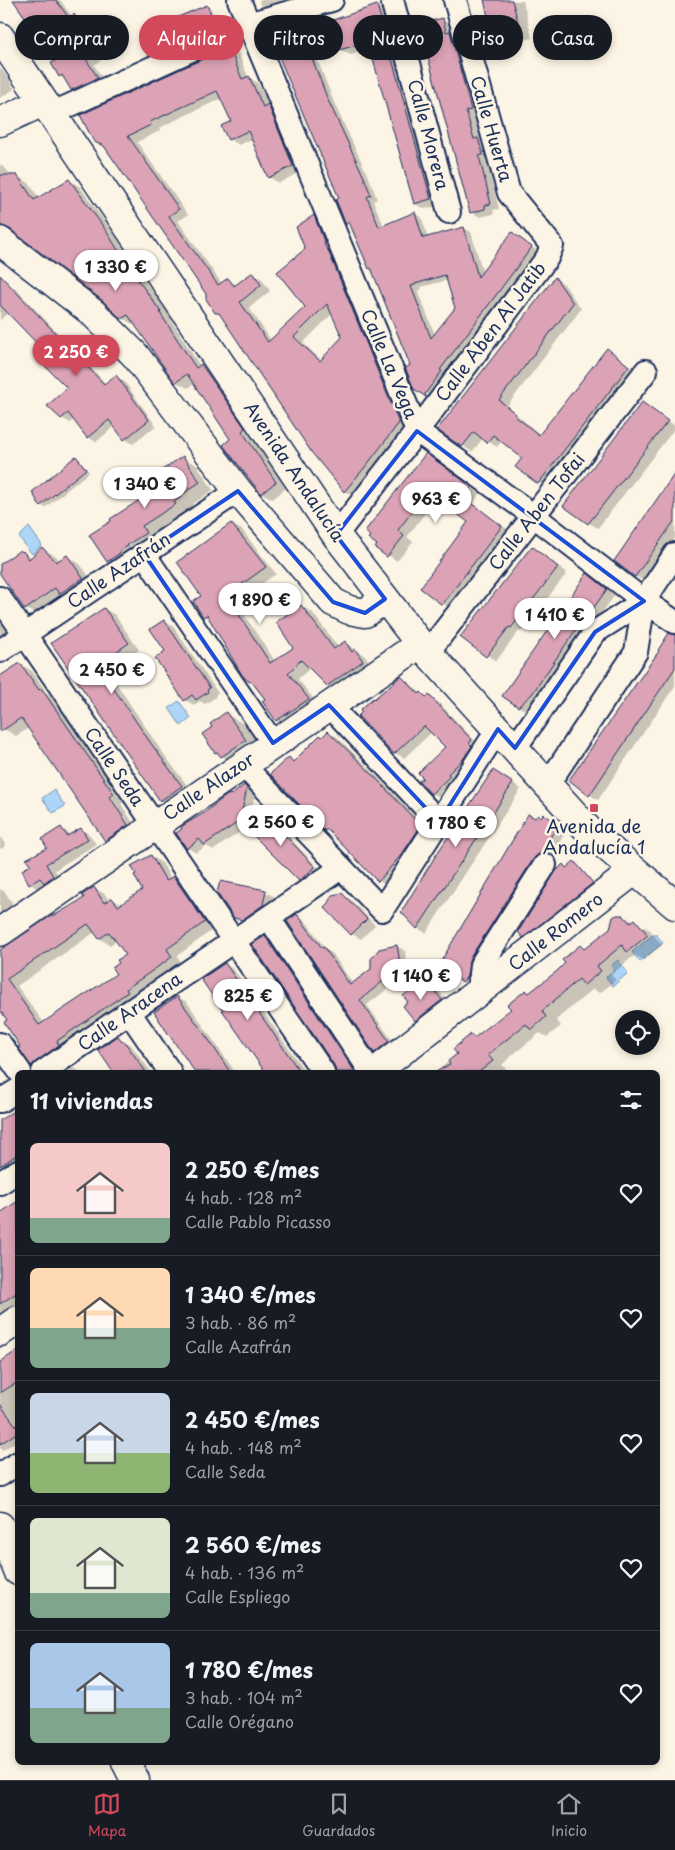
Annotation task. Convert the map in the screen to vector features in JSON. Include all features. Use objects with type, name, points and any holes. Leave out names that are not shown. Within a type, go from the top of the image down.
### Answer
[{"type":"street","name":"Calle La Vega","points":[[239,0],[417,431],[534,516],[644,601],[675,622]]},
{"type":"street","points":[[0,122],[47,108],[248,24],[332,0]]},
{"type":"street","name":"Calle Morera","points":[[392,0],[449,212]]},
{"type":"street","name":"Calle Huerta","points":[[455,0],[509,193],[552,246]]},
{"type":"street","name":"Avenida Andalucía","points":[[0,38],[336,535],[385,599],[424,648],[592,834],[675,905]]},
{"type":"street","points":[[0,241],[93,313],[135,355],[238,491],[334,602],[349,610],[365,613],[385,599]]},
{"type":"street","name":"Calle Aben Al Jatib","points":[[336,535],[548,258],[552,246]]},
{"type":"street","name":"Calle Aben Tofai","points":[[424,648],[534,516],[646,371]]},
{"type":"street","name":"Calle Azafrán","points":[[0,650],[238,491]]},
{"type":"street","points":[[144,554],[274,743]]},
{"type":"street","points":[[242,764],[382,910],[439,822],[507,738],[595,632],[644,601],[675,554]]},
{"type":"street","name":"Calle Seda","points":[[0,598],[322,1070]]},
{"type":"street","points":[[548,784],[636,652],[644,601]]},
{"type":"street","name":"Calle Alazor","points":[[0,932],[328,705],[424,648]]},
{"type":"street","points":[[328,705],[439,822]]},
{"type":"street","name":"Calle Romero","points":[[478,993],[481,965],[545,865]]},
{"type":"street","name":"Calle Aracena","points":[[46,1070],[341,868]]},
{"type":"street","name":"Calle Romero","points":[[376,1070],[634,871]]},
{"type":"street","points":[[269,918],[372,1070]]},
{"type":"street","points":[[129,1012],[169,1070]]},
{"type":"street","points":[[0,1044],[19,1070]]},
{"type":"street","points":[[0,1101],[15,1092]]},
{"type":"street","points":[[0,1183],[15,1173]]},
{"type":"street","points":[[0,1332],[15,1322]]},
{"type":"street","points":[[0,1475],[15,1465]]},
{"type":"street","points":[[0,1526],[15,1564]]},
{"type":"street","points":[[128,1765],[135,1780]]},
{"type":"highlighted area","points":[[417,431],[644,601],[595,632],[515,748],[498,729],[439,822],[329,705],[273,743],[144,554],[238,491],[333,602],[365,613],[385,599],[336,535]]},
{"type":"water","points":[[29,527],[42,545],[32,554],[19,537]]},
{"type":"water","points":[[179,701],[191,718],[181,726],[169,708]]},
{"type":"water","points":[[54,790],[65,806],[53,813],[42,798]]},
{"type":"water","points":[[655,933],[663,943],[640,962],[632,952]]},
{"type":"water","points":[[618,960],[628,973],[613,986],[606,977],[614,970],[611,966]]},
{"type":"building","points":[[13,0],[56,0],[67,15],[23,15]]},
{"type":"building","points":[[484,0],[512,0],[516,15],[488,15]]},
{"type":"building","points":[[207,5],[211,15],[183,15]]},
{"type":"building","points":[[377,5],[380,15],[353,15],[353,46],[343,49],[343,17]]},
{"type":"building","points":[[443,18],[446,32],[450,31],[453,42],[453,60],[458,60],[469,102],[471,110],[466,111],[474,139],[478,138],[483,155],[479,156],[491,204],[485,205],[485,209],[470,213],[429,60],[443,60]]},
{"type":"building","points":[[87,60],[98,78],[71,90],[62,75],[59,77],[51,63],[55,61]]},
{"type":"building","points":[[201,60],[234,60],[242,79],[249,76],[263,107],[268,104],[293,166],[268,178],[248,131],[228,140],[221,126],[231,121],[217,91],[150,122],[151,125],[128,136],[179,209],[169,216],[218,285],[228,278],[234,286],[253,272],[261,285],[240,302],[268,342],[305,307],[277,272],[305,249],[296,227],[314,215],[324,245],[328,250],[399,423],[344,492],[312,453],[219,313],[215,313],[206,299],[206,294],[104,146],[94,142],[80,115]],"holes":[[[327,304],[342,337],[320,361],[294,337]]]},
{"type":"building","points":[[280,60],[313,60],[328,100],[371,195],[367,197],[379,227],[415,212],[423,238],[464,227],[478,277],[512,232],[532,247],[440,370],[442,371],[425,394],[426,397],[414,389],[404,365],[406,368],[410,365],[371,268],[369,269],[349,222],[346,225],[336,200],[339,198]],"holes":[[[445,275],[455,308],[431,338],[411,286]]]},
{"type":"building","points":[[373,60],[392,60],[431,199],[414,204]]},
{"type":"building","points":[[0,175],[17,175],[34,200],[69,179],[161,312],[196,368],[201,364],[245,428],[242,431],[276,482],[261,494],[223,445],[230,439],[187,374],[175,383],[128,315],[121,319],[103,301],[10,229],[0,225]]},
{"type":"building","points":[[0,275],[104,384],[116,375],[149,420],[124,440],[109,420],[87,438],[68,413],[61,419],[47,406],[67,388],[40,361],[48,355],[0,305]]},
{"type":"building","points":[[555,277],[573,303],[499,400],[516,414],[515,416],[539,435],[607,348],[629,366],[538,484],[515,467],[522,458],[493,435],[487,443],[474,432],[462,447],[437,430]]},
{"type":"building","points":[[642,402],[668,421],[588,524],[563,506]]},
{"type":"building","points":[[426,453],[472,487],[464,497],[502,526],[442,605],[420,588],[468,522],[426,494],[398,530],[404,536],[387,557],[375,548],[377,545],[368,538],[370,536],[365,531]]},
{"type":"building","points":[[76,456],[86,469],[40,506],[32,492]]},
{"type":"building","points":[[183,456],[200,482],[180,496],[174,502],[176,504],[142,526],[146,533],[127,545],[119,551],[120,553],[107,562],[89,535],[149,494],[144,487],[164,473],[162,470]]},
{"type":"building","points":[[675,473],[675,520],[635,577],[614,561]]},
{"type":"building","points":[[231,523],[266,567],[231,592],[233,595],[229,597],[270,663],[293,648],[276,622],[301,605],[334,649],[345,641],[352,652],[355,649],[363,661],[327,686],[301,660],[288,673],[309,699],[276,721],[262,701],[265,699],[252,682],[242,675],[207,615],[203,617],[193,601],[201,596],[177,562]]},
{"type":"building","points":[[532,546],[558,567],[486,657],[460,637]]},
{"type":"building","points":[[42,547],[56,562],[67,555],[83,578],[59,594],[55,588],[25,610],[0,574],[0,564],[20,550],[29,559]]},
{"type":"building","points":[[587,573],[607,589],[587,617],[586,615],[532,694],[518,707],[502,696]]},
{"type":"building","points":[[104,608],[129,643],[103,661],[108,669],[104,674],[182,786],[160,801],[51,643]]},
{"type":"building","points":[[164,620],[210,688],[207,690],[208,692],[196,700],[192,695],[184,701],[155,658],[165,651],[150,629]]},
{"type":"building","points":[[669,633],[675,635],[675,668],[589,796],[569,780],[659,651]]},
{"type":"building","points":[[20,663],[39,690],[41,688],[114,794],[110,797],[128,825],[105,841],[21,718],[0,732],[0,676]]},
{"type":"building","points":[[401,676],[419,694],[421,692],[426,697],[429,695],[472,740],[469,743],[472,746],[464,758],[448,774],[450,776],[431,794],[419,781],[423,778],[418,773],[445,747],[424,726],[394,754],[358,716],[362,712],[360,710]]},
{"type":"building","points":[[226,712],[246,740],[221,757],[217,752],[215,753],[202,734],[212,727],[210,724]]},
{"type":"building","points":[[328,731],[421,826],[402,854],[378,882],[270,774],[289,757],[293,762],[320,735],[322,737]]},
{"type":"building","points":[[493,770],[513,783],[417,929],[401,912],[436,855]]},
{"type":"building","points":[[244,785],[247,788],[240,821],[204,845],[199,839],[187,849],[176,833],[181,830],[182,826]]},
{"type":"building","points":[[263,812],[315,867],[299,881],[247,829]]},
{"type":"building","points":[[528,814],[535,818],[538,815],[541,817],[543,814],[556,822],[554,825],[557,826],[541,853],[534,858],[470,958],[467,976],[463,982],[437,968]]},
{"type":"building","points":[[61,827],[67,836],[81,828],[88,839],[46,864],[53,876],[44,883],[40,878],[29,885],[22,870],[31,865],[26,859],[47,848],[42,839]]},
{"type":"building","points":[[151,855],[166,881],[173,876],[205,922],[167,949],[172,957],[126,989],[128,992],[57,1041],[59,1045],[31,1066],[4,1022],[7,1020],[0,1010],[0,950],[49,917],[84,898],[82,895],[94,887],[104,903],[112,898],[118,906],[142,890],[131,866]],"holes":[[[88,924],[99,939],[109,932],[126,955],[117,960],[119,963],[112,968],[116,974],[39,1025],[7,979]]]},
{"type":"building","points":[[574,861],[593,883],[523,938],[518,932],[556,871],[563,864],[566,868]]},
{"type":"building","points":[[220,881],[266,890],[263,905],[242,920],[234,918],[217,893]]},
{"type":"building","points":[[342,893],[367,919],[351,935],[324,907],[332,895]]},
{"type":"building","points":[[297,914],[322,948],[324,947],[350,985],[371,969],[371,959],[379,949],[397,945],[400,963],[394,986],[387,978],[360,1000],[389,1041],[374,1053],[287,921]]},
{"type":"building","points":[[623,915],[630,923],[635,919],[648,935],[627,952],[622,945],[597,966],[601,971],[584,985],[579,979],[542,1011],[546,1017],[531,1030],[526,1024],[488,1055],[493,1061],[482,1070],[440,1070],[450,1064],[448,1061],[457,1054],[453,1049],[471,1034],[474,1038],[511,1009],[507,1005],[526,990],[529,993],[557,971],[565,963],[562,960],[580,945],[584,949],[610,928],[613,917]]},
{"type":"building","points":[[265,936],[354,1070],[335,1070],[334,1065],[252,944]]},
{"type":"building","points":[[225,963],[299,1070],[264,1070],[201,979]]},
{"type":"building","points":[[420,983],[426,989],[429,983],[442,1000],[415,1021],[403,1006],[408,1002],[403,996]]},
{"type":"building","points":[[177,996],[229,1070],[194,1070],[154,1012]]},
{"type":"building","points":[[118,1036],[124,1041],[145,1070],[112,1070],[98,1050]]},
{"type":"building","points":[[15,1110],[15,1156],[0,1166],[0,1120]]},
{"type":"building","points":[[15,1203],[15,1294],[0,1304],[0,1213]]},
{"type":"building","points":[[15,1352],[15,1384],[0,1393],[0,1362]]},
{"type":"building","points":[[0,1404],[15,1425],[15,1434],[0,1444]]},
{"type":"place","name":"Avenida de Andalucía 1","points":[[594,808]]}]
